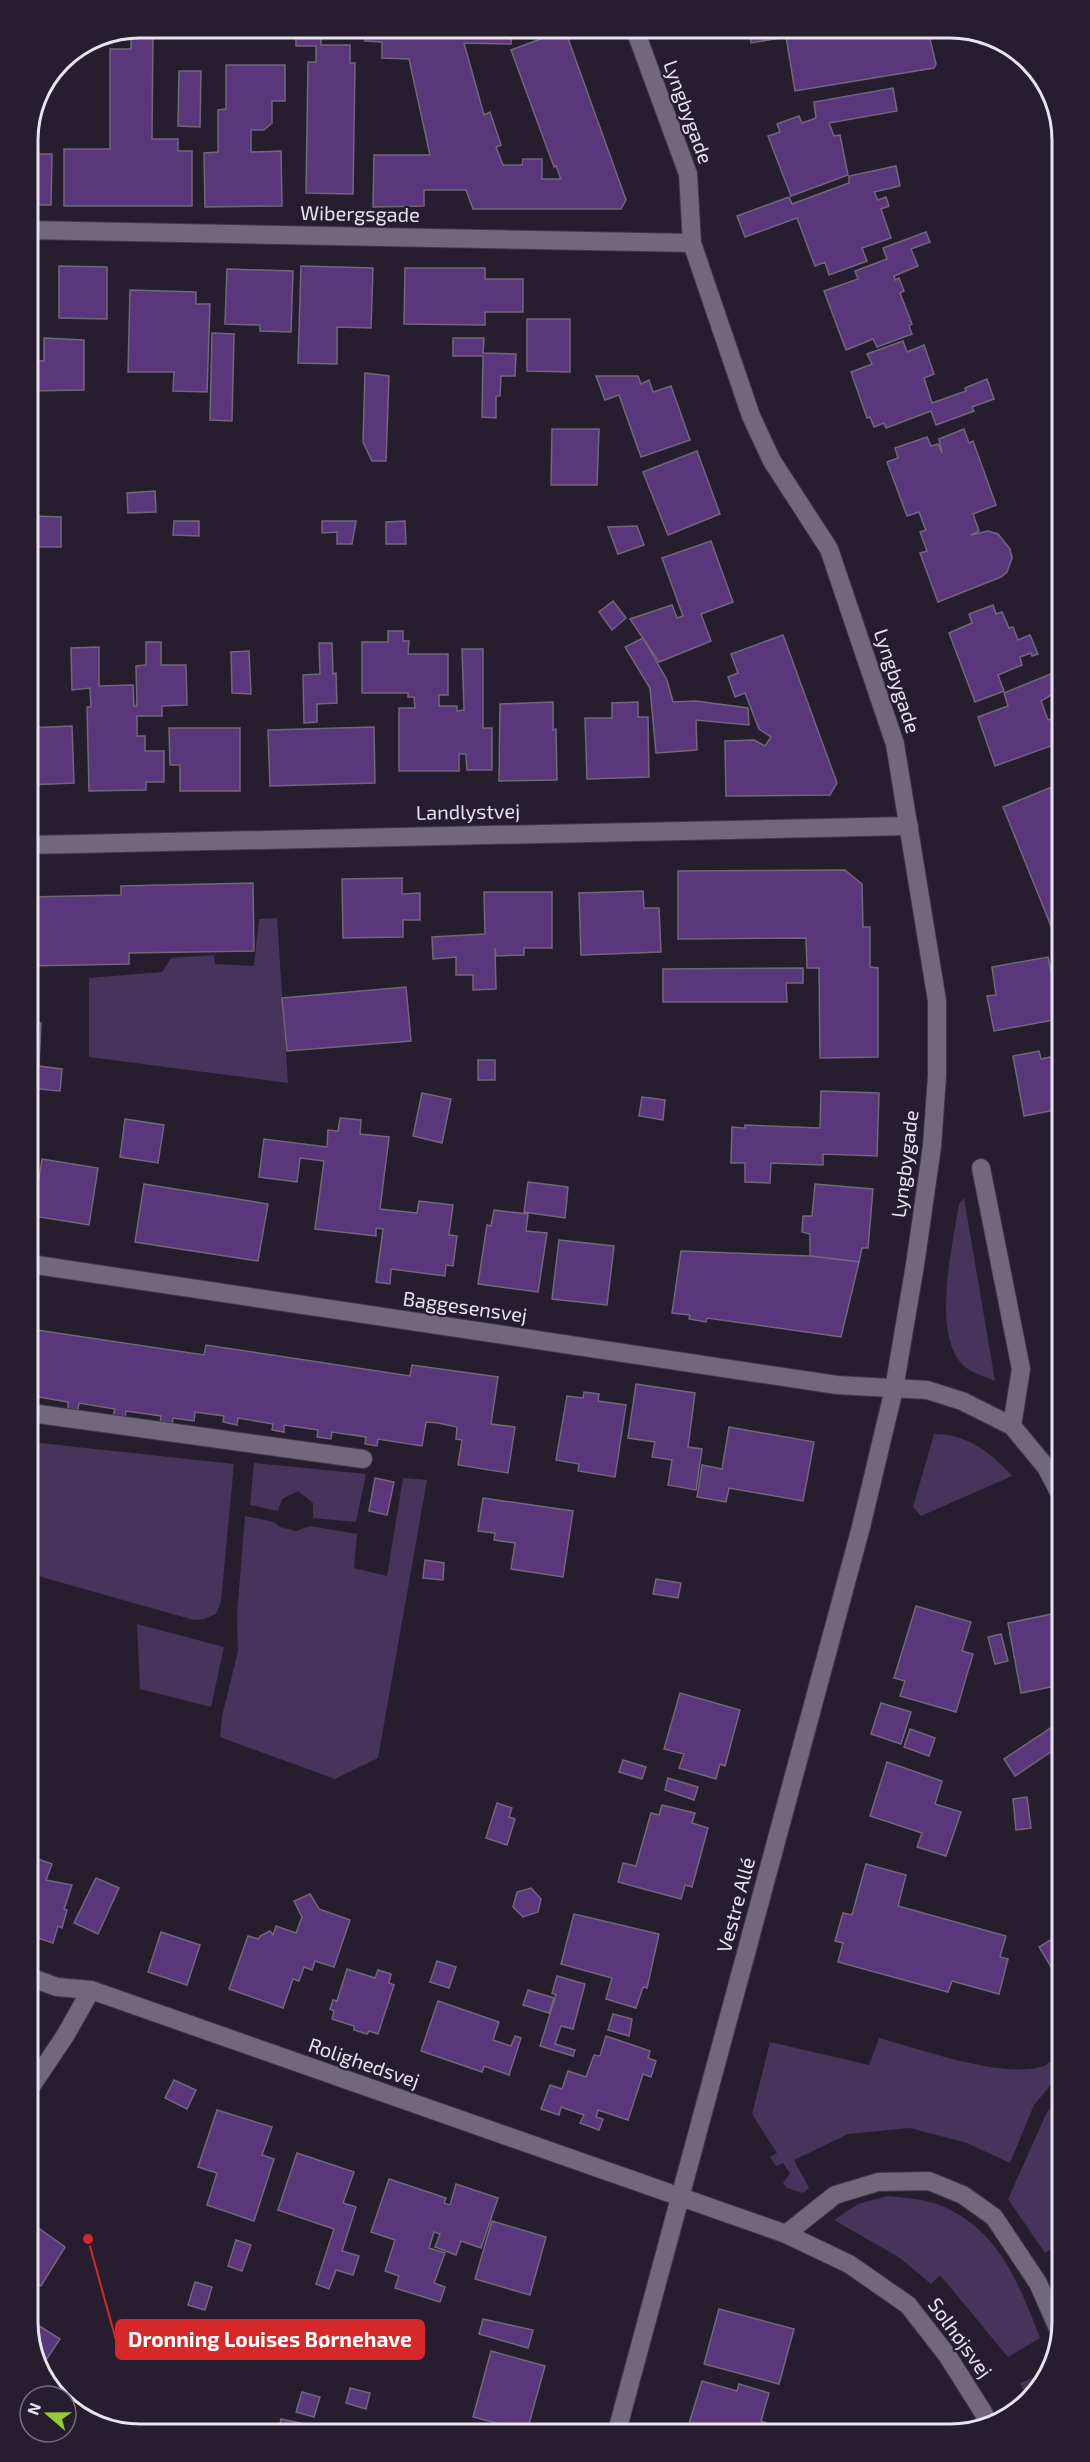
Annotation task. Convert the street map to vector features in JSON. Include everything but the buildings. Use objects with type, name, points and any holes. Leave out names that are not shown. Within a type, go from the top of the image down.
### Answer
[{"type":"street","name":"Lyngbygade","points":[[638,38],[688,174],[692,243],[752,416],[772,461],[829,549],[895,744],[937,1001],[937,1076],[932,1146],[894,1389]]},
{"type":"street","name":"Wibergsgade","points":[[38,230],[692,243]]},
{"type":"street","name":"Landlystvej","points":[[38,844],[909,826]]},
{"type":"street","points":[[981,1168],[1021,1370],[1012,1426],[1046,1467],[1052,1479]]},
{"type":"street","name":"Baggesensvej","points":[[38,1265],[837,1385],[927,1390],[962,1401],[1012,1426]]},
{"type":"street","name":"Vestre Allé","points":[[619,2424],[861,1527],[894,1389]]},
{"type":"street","points":[[38,1414],[363,1459]]},
{"type":"street","name":"Rolighedsvej","points":[[38,1980],[57,1987],[91,1990],[680,2197]]},
{"type":"street","points":[[38,2076],[65,2036],[91,1990]]},
{"type":"street","points":[[786,2234],[835,2195],[878,2182],[929,2181],[963,2195],[994,2217],[1038,2283],[1052,2315]]},
{"type":"street","name":"Solhøjsvej","points":[[680,2197],[786,2234],[849,2264],[908,2305],[947,2355],[986,2418]]},
{"type":"shaded area","points":[[277,918],[288,1083],[89,1057],[89,978],[162,972],[171,958],[214,955],[215,964],[254,966],[259,919]]},
{"type":"shaded area","points":[[964,1198],[995,1381],[965,1367],[954,1353],[948,1334],[946,1313],[949,1265],[959,1204]]},
{"type":"shaded area","points":[[934,1434],[957,1437],[977,1446],[995,1459],[1012,1476],[921,1516],[913,1507]]},
{"type":"shaded area","points":[[38,1443],[234,1464],[221,1602],[216,1614],[194,1620],[38,1576]]},
{"type":"shaded area","points":[[254,1463],[366,1474],[356,1522],[313,1518],[313,1503],[298,1491],[282,1499],[278,1511],[250,1505]]},
{"type":"shaded area","points":[[403,1478],[427,1480],[378,1758],[335,1779],[220,1737],[222,1716],[238,1651],[237,1614],[245,1516],[274,1522],[280,1527],[296,1531],[310,1526],[357,1534],[354,1568],[387,1576]]},
{"type":"shaded area","points":[[137,1624],[224,1647],[211,1707],[140,1689]]},
{"type":"shaded area","points":[[879,2038],[963,2061],[1008,2069],[1044,2066],[1052,2060],[1052,2083],[1034,2105],[1010,2163],[967,2143],[910,2128],[848,2134],[794,2160],[809,2188],[803,2193],[787,2188],[783,2183],[790,2173],[783,2163],[776,2166],[770,2157],[777,2153],[752,2114],[770,2042],[869,2065]]},
{"type":"shaded area","points":[[1052,2106],[1052,2248],[1045,2253],[1008,2199],[1047,2112]]},
{"type":"shaded area","points":[[888,2196],[916,2199],[942,2206],[979,2230],[1005,2261],[1024,2298],[1040,2338],[1008,2357],[940,2275],[931,2284],[900,2258],[834,2220],[858,2204]]},
{"type":"shaded area","points":[[1037,2376],[1025,2392],[1020,2383]]},
{"type":"place","name":"Dronning Louises Børnehave","points":[[88,2239]]}]
